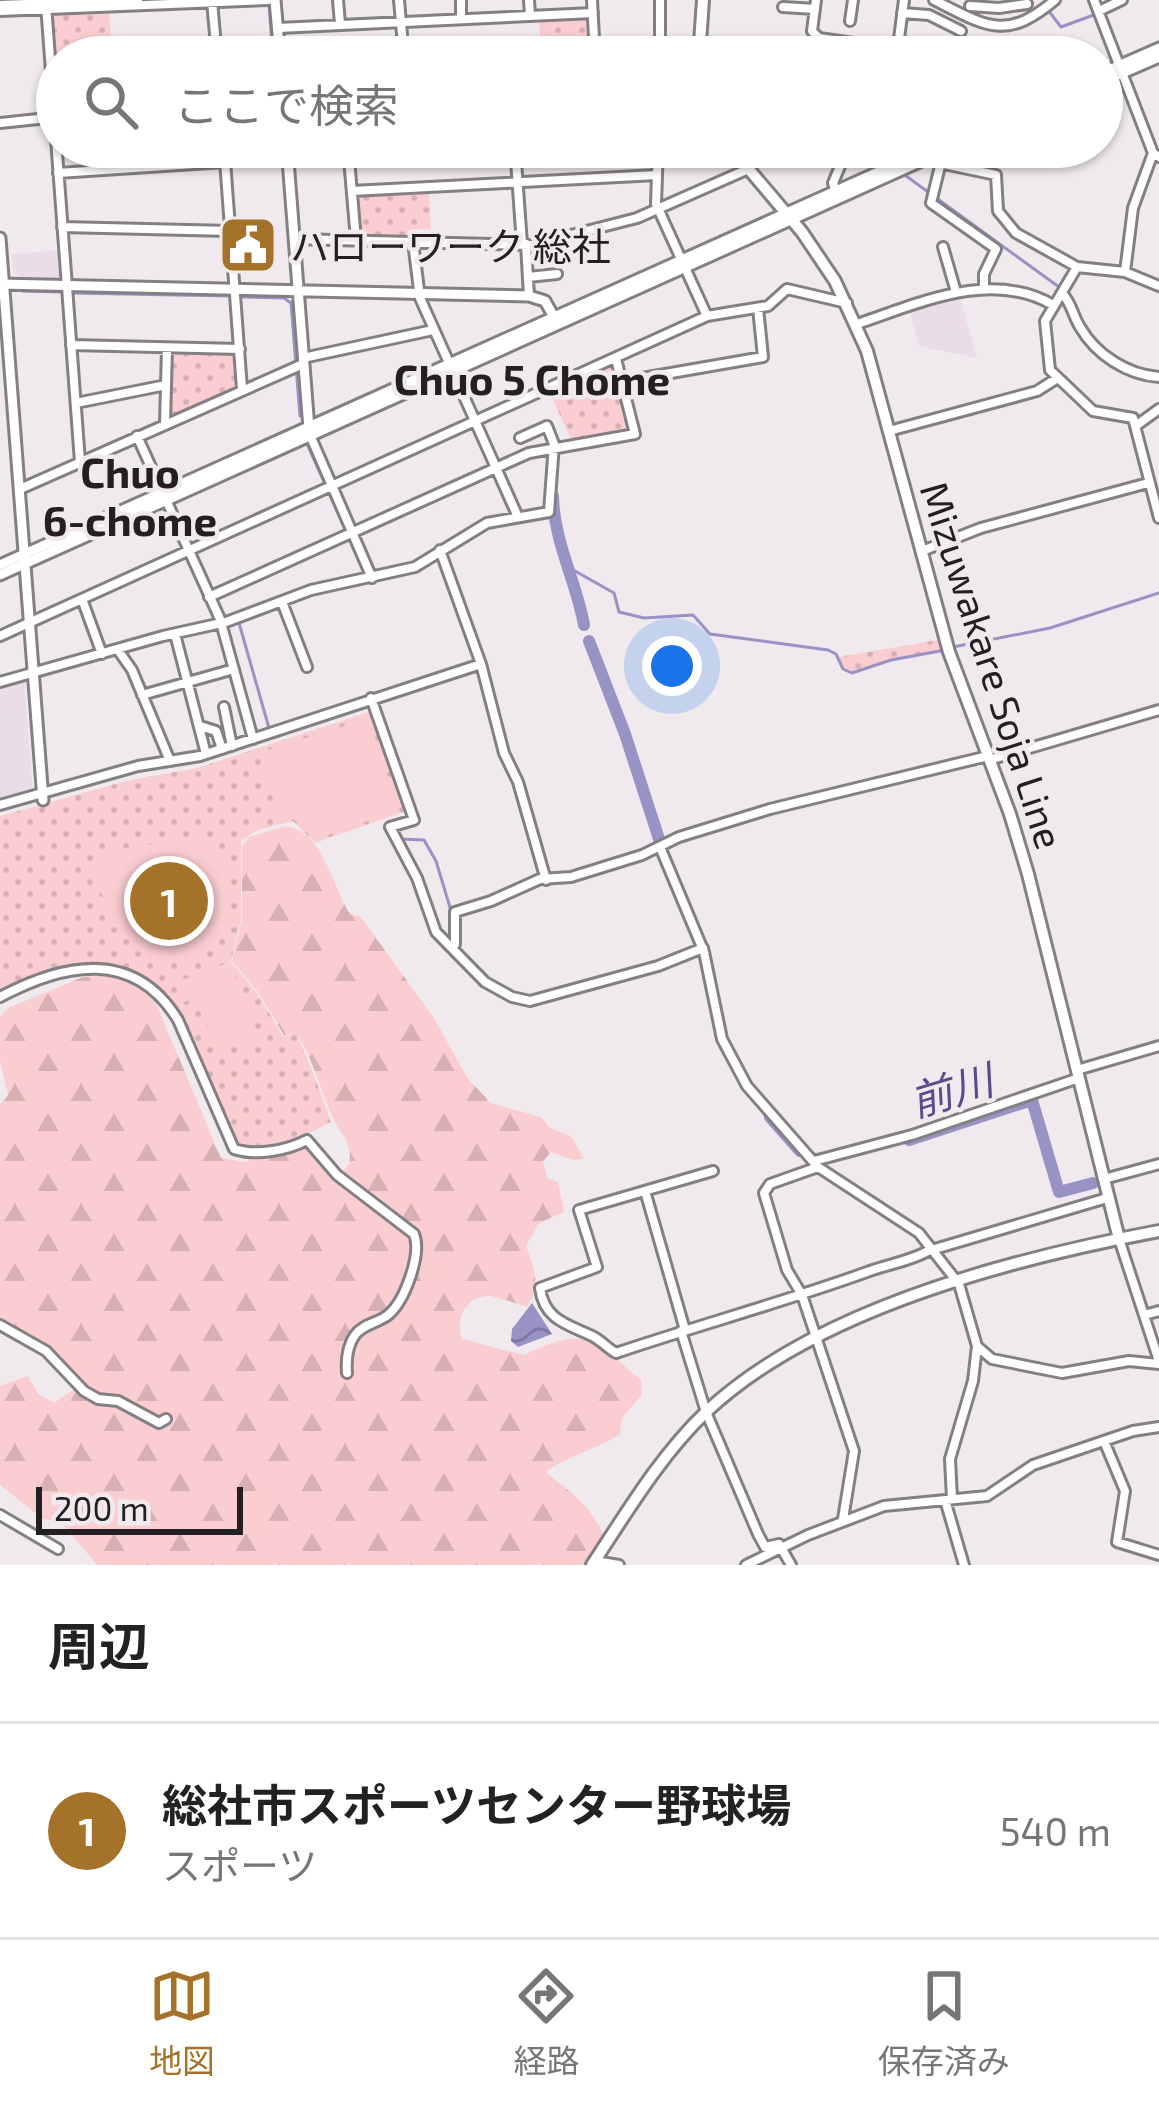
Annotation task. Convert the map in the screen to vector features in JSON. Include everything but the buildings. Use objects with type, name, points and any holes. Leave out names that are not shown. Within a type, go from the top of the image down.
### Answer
[{"type":"main road","points":[[701,36],[703,0]]},
{"type":"main road","name":"Mizuwakare Soja Line","points":[[746,170],[787,216],[857,324],[949,652],[1028,874],[1119,1239]]},
{"type":"main road","points":[[593,1563],[658,1466],[706,1412],[766,1365],[815,1338],[956,1279],[1159,1232]]},
{"type":"street","points":[[86,4],[138,0]]},
{"type":"street","points":[[0,8],[271,0],[279,36]]},
{"type":"street","points":[[338,0],[340,25]]},
{"type":"street","points":[[399,0],[402,36]]},
{"type":"street","points":[[460,0],[461,18]]},
{"type":"street","points":[[529,0],[530,15]]},
{"type":"street","points":[[592,0],[594,36]]},
{"type":"street","points":[[659,36],[660,0]]},
{"type":"street","points":[[850,21],[853,0]]},
{"type":"street","points":[[901,36],[904,0]]},
{"type":"street","points":[[929,15],[935,2],[997,28],[1031,18],[1055,0]]},
{"type":"street","points":[[1094,0],[1109,36]]},
{"type":"street","points":[[1100,13],[1122,0]]},
{"type":"street","points":[[212,1],[215,36]]},
{"type":"street","points":[[968,17],[970,3],[1026,2],[1031,18]]},
{"type":"street","points":[[788,5],[816,5],[812,31],[816,36]]},
{"type":"street","points":[[46,6],[50,36]]},
{"type":"street","points":[[278,28],[592,13]]},
{"type":"street","points":[[902,13],[929,15],[961,31]]},
{"type":"street","points":[[1123,68],[1159,52]]},
{"type":"street","points":[[1123,71],[1156,155],[1133,208],[1125,272]]},
{"type":"street","points":[[0,123],[36,119]]},
{"type":"street","points":[[58,168],[80,462]]},
{"type":"street","points":[[58,172],[125,168]]},
{"type":"street","points":[[225,168],[242,388]]},
{"type":"street","points":[[288,168],[300,363],[310,431],[329,488],[372,578]]},
{"type":"street","points":[[350,168],[356,240]]},
{"type":"street","points":[[517,168],[529,296]]},
{"type":"street","points":[[657,168],[658,209],[707,316]]},
{"type":"street","points":[[835,190],[839,168]]},
{"type":"street","points":[[787,216],[835,190],[895,168]]},
{"type":"street","points":[[0,575],[25,559],[896,168]]},
{"type":"street","points":[[936,168],[931,203],[996,249],[984,274],[984,289]]},
{"type":"street","points":[[978,168],[996,175],[1003,222],[1077,267],[1125,272],[1159,286]]},
{"type":"street","points":[[294,239],[524,244],[637,218],[746,170]]},
{"type":"street","points":[[352,191],[657,175]]},
{"type":"street","points":[[62,227],[230,232]]},
{"type":"street","points":[[0,238],[4,343],[43,796]]},
{"type":"street","points":[[413,242],[419,293],[518,517]]},
{"type":"street","points":[[944,247],[956,292]]},
{"type":"street","points":[[1077,267],[1053,305],[1044,334],[1050,370],[1093,411],[1127,415],[1137,425],[1159,518]]},
{"type":"street","points":[[528,277],[557,274]]},
{"type":"street","points":[[2,284],[235,294],[529,296],[545,301],[556,320]]},
{"type":"street","points":[[0,636],[707,316],[758,308],[787,289],[848,304]]},
{"type":"street","points":[[857,324],[956,292],[984,289],[1026,291],[1053,305]]},
{"type":"street","points":[[1064,291],[1078,325],[1101,353],[1126,368],[1159,377]]},
{"type":"street","points":[[625,381],[763,357],[758,308]]},
{"type":"street","points":[[20,489],[300,363],[434,330]]},
{"type":"street","points":[[71,346],[240,350]]},
{"type":"street","points":[[165,423],[167,348]]},
{"type":"street","points":[[209,597],[530,453],[635,434],[616,359]]},
{"type":"street","points":[[889,430],[1036,391],[1056,379]]},
{"type":"street","points":[[76,403],[166,386]]},
{"type":"street","points":[[1137,425],[1159,409]]},
{"type":"street","points":[[0,682],[222,625],[310,590],[415,566],[487,523],[549,512],[553,452],[547,426],[520,438]]},
{"type":"street","points":[[137,436],[222,625],[253,739]]},
{"type":"street","points":[[0,447],[16,444]]},
{"type":"street","points":[[922,551],[998,524],[1148,483]]},
{"type":"street","points":[[441,552],[481,664],[504,753],[518,782],[546,880]]},
{"type":"street","points":[[0,565],[25,559]]},
{"type":"street","points":[[82,599],[102,654]]},
{"type":"street","points":[[283,604],[307,667]]},
{"type":"street","points":[[175,635],[206,754]]},
{"type":"street","points":[[119,651],[170,761]]},
{"type":"street","points":[[0,805],[138,766],[206,754],[481,664]]},
{"type":"street","points":[[142,695],[234,669]]},
{"type":"street","points":[[371,698],[414,820],[390,827],[417,878],[433,928],[485,982],[512,997],[530,1000],[658,966],[703,948]]},
{"type":"street","points":[[224,707],[227,747]]},
{"type":"street","points":[[455,944],[455,912],[546,880],[571,877],[679,836],[770,809],[989,758],[1159,710]]},
{"type":"street","points":[[200,726],[216,731],[227,747]]},
{"type":"street","points":[[660,847],[703,948],[722,1040],[747,1086],[816,1164],[919,1233],[956,1279],[977,1346],[973,1382],[950,1460],[948,1499],[964,1565]]},
{"type":"street","points":[[0,997],[39,976],[110,968],[133,977],[167,1003],[178,1020],[234,1149],[286,1149],[307,1140],[337,1174],[414,1234],[418,1248],[398,1300],[389,1314],[357,1332],[348,1349],[347,1373]]},
{"type":"street","points":[[842,1521],[854,1451],[802,1295],[787,1270],[764,1193],[770,1184],[1159,1046]]},
{"type":"street","points":[[1102,1180],[1159,1164]]},
{"type":"street","points":[[713,1171],[579,1210],[597,1267],[543,1285],[540,1293],[557,1321],[590,1334],[612,1352],[1107,1198]]},
{"type":"street","points":[[645,1191],[706,1412],[765,1547],[779,1544],[791,1565]]},
{"type":"street","points":[[977,1346],[992,1359],[1062,1373],[1129,1361],[1159,1363],[1119,1239]]},
{"type":"street","points":[[1144,1315],[1159,1311]]},
{"type":"street","points":[[0,1326],[46,1351],[84,1391],[98,1399],[118,1401],[159,1423],[166,1419]]},
{"type":"street","points":[[746,1565],[884,1506],[995,1493],[1033,1465],[1159,1427]]},
{"type":"street","points":[[1104,1441],[1125,1491],[1117,1542],[1159,1555]]},
{"type":"street","points":[[0,1515],[58,1549]]},
{"type":"street","points":[[593,1563],[619,1565]]},
{"type":"shaded area","points":[[62,250],[61,279],[21,278],[13,272],[12,254]]},
{"type":"shaded area","points":[[959,294],[977,358],[919,346],[909,309]]},
{"type":"shaded area","points":[[24,681],[33,791],[0,800],[0,688]]},
{"type":"green space","points":[[109,9],[111,36],[50,36],[48,14],[52,10]]},
{"type":"green space","points":[[539,16],[592,17],[593,36],[540,36]]},
{"type":"green space","points":[[429,189],[431,239],[363,238],[358,233],[357,193]]},
{"type":"green space","points":[[171,351],[234,352],[240,385],[169,418]]},
{"type":"green space","points":[[612,363],[631,433],[573,443],[549,392]]},
{"type":"green space","points":[[938,640],[941,650],[889,659],[855,672],[844,668],[838,657]]},
{"type":"green space","points":[[372,711],[406,811],[315,843],[293,821],[257,830],[241,841],[241,918],[231,962],[283,1036],[296,1035],[331,1122],[283,1146],[237,1145],[178,1011],[151,984],[118,965],[75,966],[0,991],[0,816],[130,780],[197,768]]},
{"type":"green space","points":[[367,719],[399,810],[314,840],[294,819],[280,821],[258,753]]},
{"type":"green space","points":[[285,826],[310,838],[351,915],[360,916],[434,1018],[468,1079],[491,1103],[541,1117],[549,1127],[572,1137],[584,1159],[551,1152],[543,1161],[547,1178],[558,1182],[564,1212],[539,1223],[526,1246],[535,1284],[527,1307],[481,1297],[468,1304],[460,1324],[462,1339],[524,1355],[562,1340],[588,1340],[641,1380],[642,1395],[622,1418],[620,1434],[546,1473],[580,1501],[600,1527],[604,1537],[585,1565],[97,1565],[61,1522],[43,1519],[0,1485],[0,1386],[28,1376],[38,1394],[54,1403],[76,1388],[63,1371],[63,1360],[49,1346],[0,1321],[0,1104],[8,1095],[0,1060],[0,1017],[8,1008],[83,977],[117,975],[155,1001],[221,1158],[243,1162],[306,1147],[335,1178],[349,1163],[348,1146],[301,1041],[296,1035],[284,1035],[232,961],[242,918],[242,847],[249,837]]},
{"type":"green space","points":[[197,836],[217,856],[228,878],[230,902],[224,925],[211,944],[193,956],[171,961],[145,955],[90,878],[100,853]]},
{"type":"green space","points":[[230,962],[259,1036],[218,1052],[197,998],[182,1003],[174,983]]},
{"type":"water","points":[[532,1303],[552,1334],[518,1347],[511,1341],[512,1329]]},
{"type":"waterway","points":[[269,5],[271,36]]},
{"type":"waterway","points":[[1048,10],[1061,27],[1099,13]]},
{"type":"waterway","points":[[978,25],[1001,31],[1031,21]]},
{"type":"waterway","points":[[902,173],[1059,287]]},
{"type":"waterway","points":[[22,291],[62,292]]},
{"type":"waterway","points":[[72,293],[230,296]]},
{"type":"waterway","points":[[1067,293],[1076,311]]},
{"type":"waterway","points":[[240,297],[284,298],[291,303],[300,416]]},
{"type":"waterway","points":[[308,446],[346,531]]},
{"type":"waterway","points":[[358,536],[532,457],[549,454]]},
{"type":"waterway","name":"前川","points":[[553,496],[557,530],[584,625]]},
{"type":"waterway","points":[[568,567],[614,593],[619,612],[644,618],[693,615],[710,634],[828,650],[852,673],[940,651]]},
{"type":"waterway","points":[[245,619],[314,593],[414,571]]},
{"type":"waterway","points":[[953,647],[1050,628],[1159,593]]},
{"type":"waterway","points":[[239,623],[269,728]]},
{"type":"waterway","name":"前川","points":[[589,641],[660,842]]},
{"type":"waterway","points":[[399,839],[424,840],[436,861],[452,914]]},
{"type":"waterway","points":[[499,894],[528,880]]},
{"type":"waterway","points":[[570,986],[613,974]]},
{"type":"waterway","name":"前川","points":[[909,1140],[1032,1100],[1059,1192],[1093,1183]]},
{"type":"waterway","name":"前川","points":[[770,1117],[800,1151]]},
{"type":"place","name":"ハローワーク 総社","points":[[248,245]]},
{"type":"place","name":"総社市スポーツセンター野球場","points":[[169,901]]},
{"type":"district","name":"Chuo 5 Chome","points":[[532,378]]},
{"type":"district","name":"Chuo 6-chome","points":[[130,495]]}]
